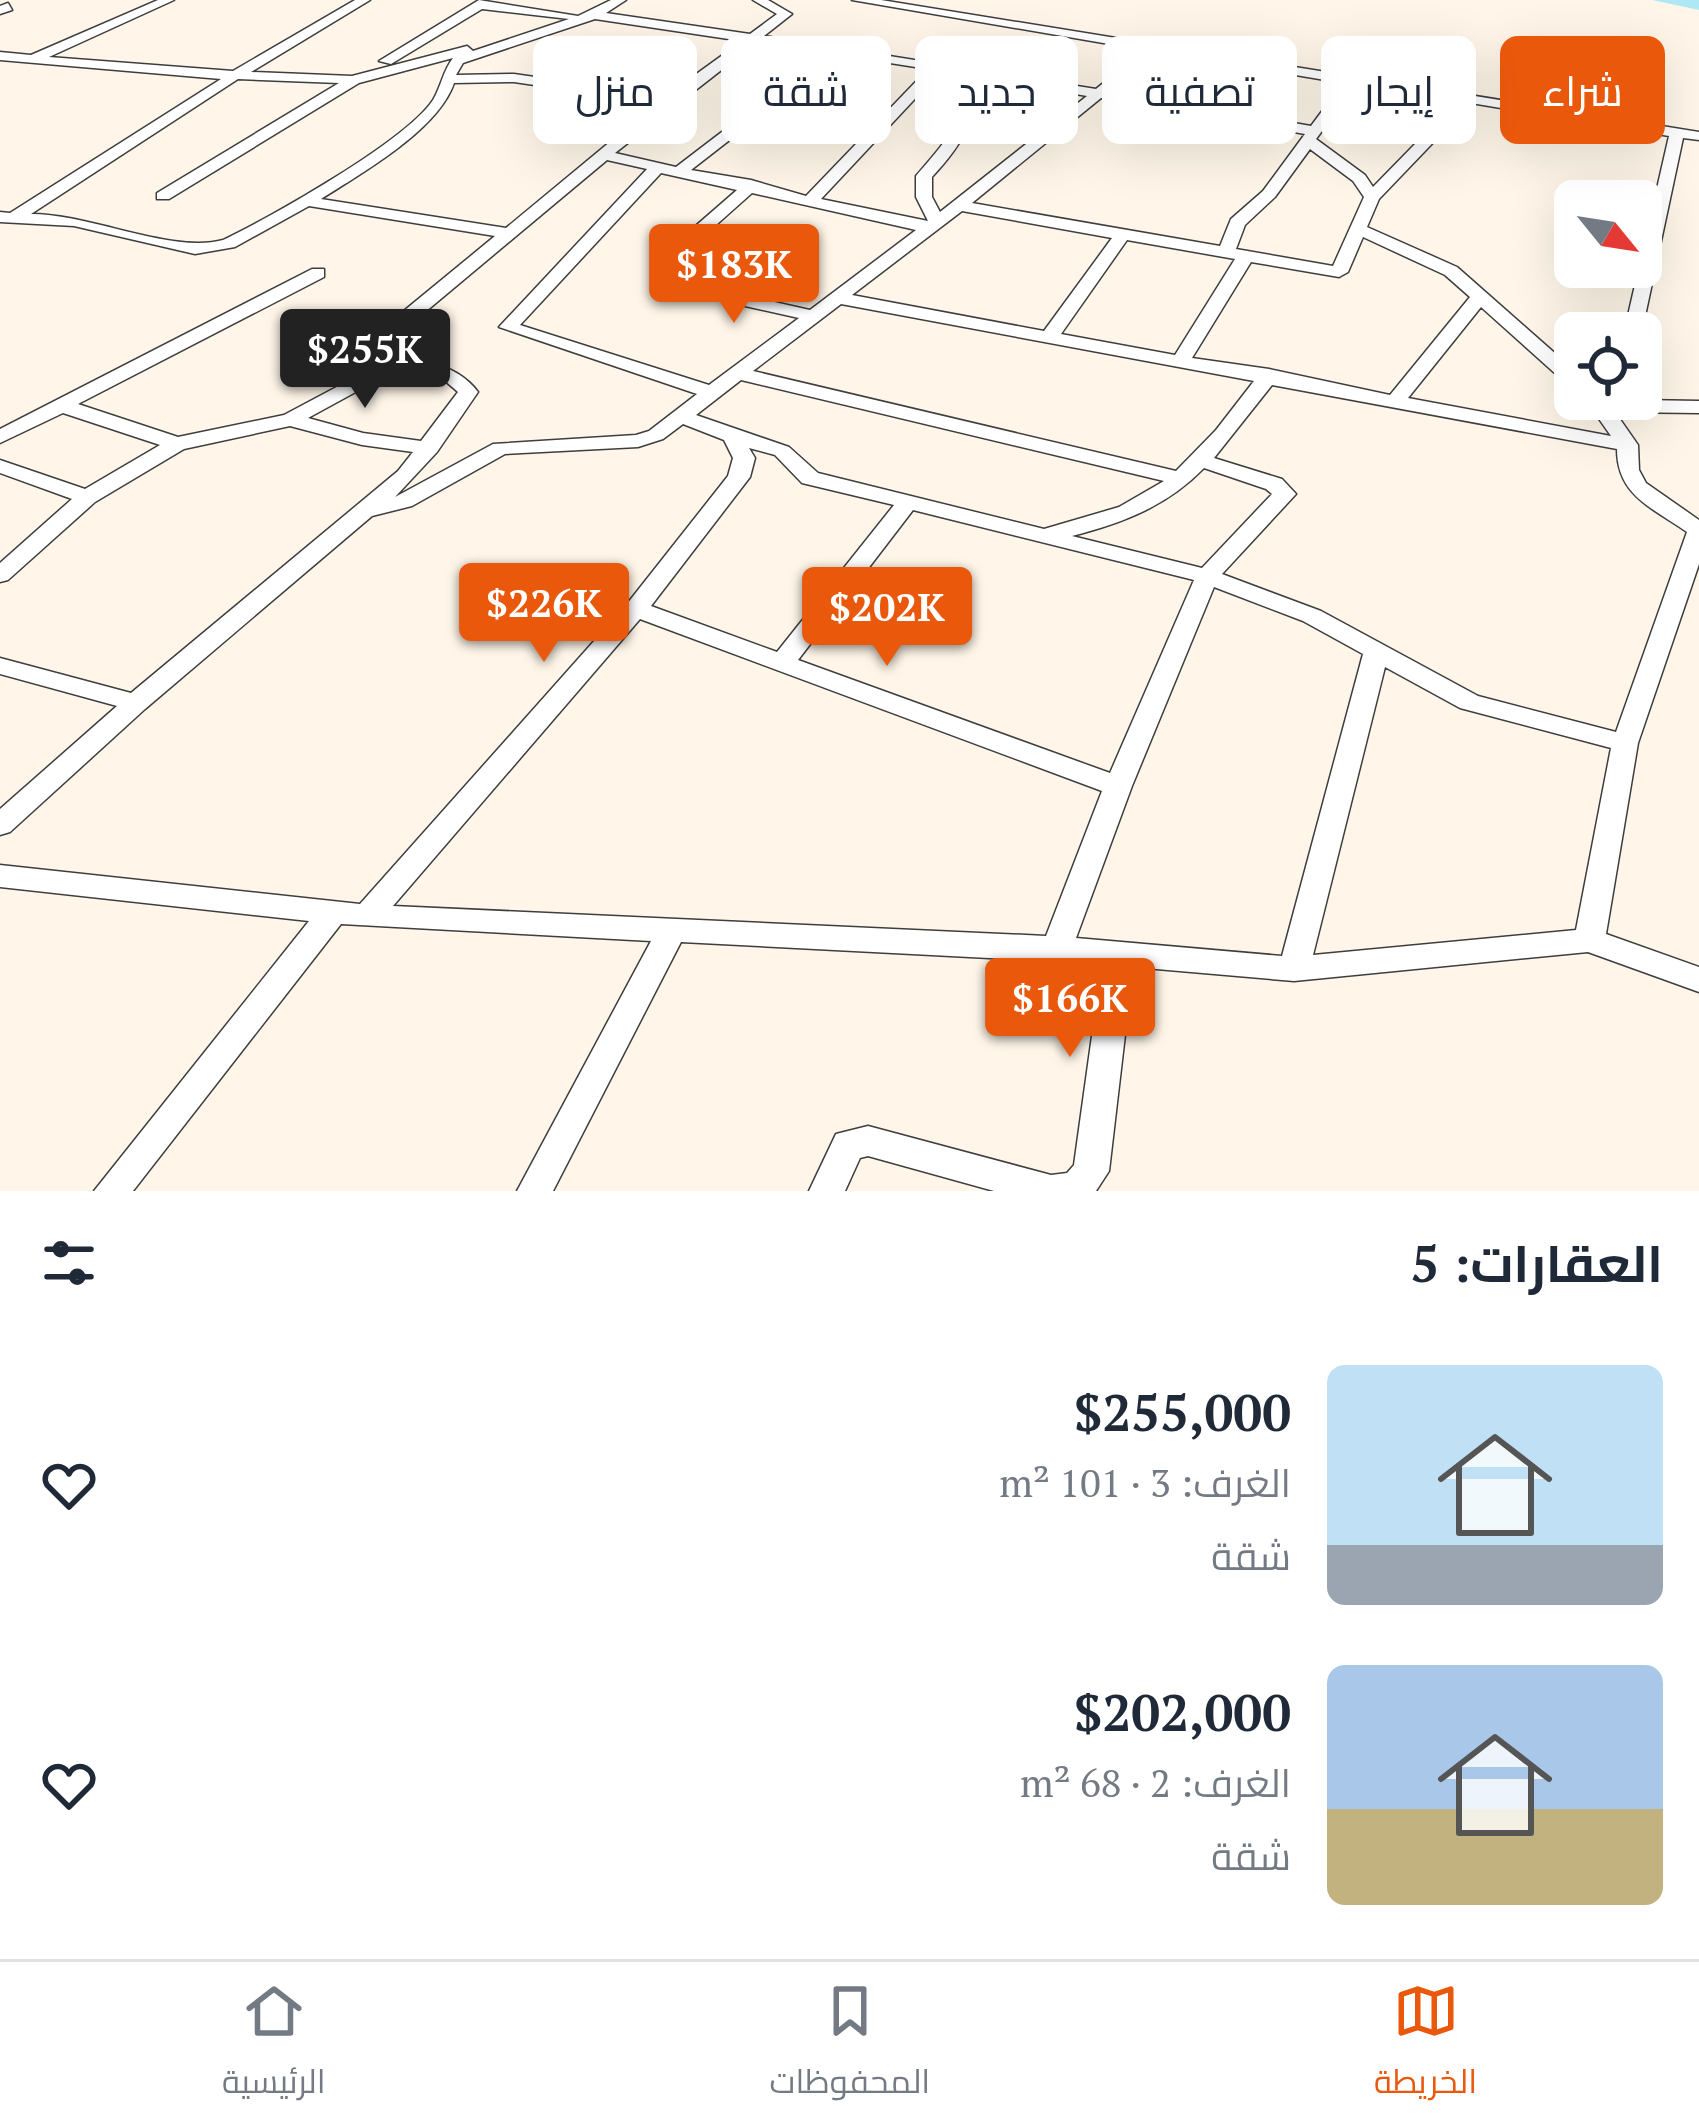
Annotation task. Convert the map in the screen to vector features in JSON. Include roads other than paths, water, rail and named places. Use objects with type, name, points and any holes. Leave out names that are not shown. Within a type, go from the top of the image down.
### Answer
[{"type":"street","points":[[142,0],[165,2]]},
{"type":"street","points":[[7,218],[364,0]]},
{"type":"street","points":[[0,56],[234,76],[354,80],[591,16],[620,0]]},
{"type":"street","points":[[754,36],[787,14],[759,0]]},
{"type":"street","points":[[858,0],[1102,36]]},
{"type":"street","points":[[0,73],[165,2]]},
{"type":"street","points":[[163,196],[484,2],[744,36]]},
{"type":"street","points":[[7,218],[70,220],[213,250],[305,201],[418,124],[442,98],[458,60],[502,42]]},
{"type":"street","points":[[697,79],[721,61]]},
{"type":"street","points":[[448,79],[533,81]]},
{"type":"street","points":[[812,199],[915,90]]},
{"type":"street","points":[[363,511],[404,501],[500,448],[638,440],[683,417],[1102,94]]},
{"type":"street","points":[[1476,99],[1699,136]]},
{"type":"street","points":[[1181,361],[1235,255],[1237,223],[1268,194],[1321,122]]},
{"type":"street","points":[[711,392],[508,327],[669,169],[721,132]]},
{"type":"street","points":[[1297,133],[1311,136],[1359,178],[1372,197]]},
{"type":"street","points":[[1638,312],[1677,133]]},
{"type":"street","points":[[0,825],[136,703],[406,476],[467,392],[457,379],[390,349],[383,337],[616,144]]},
{"type":"street","points":[[933,225],[924,197],[924,176],[954,144]]},
{"type":"street","points":[[959,206],[1339,272],[1372,197],[1423,144]]},
{"type":"street","points":[[603,155],[933,225]]},
{"type":"street","points":[[751,185],[697,234],[705,243],[674,285],[813,316]]},
{"type":"street","points":[[305,201],[506,232]]},
{"type":"street","points":[[1360,230],[1417,253],[1480,296],[1554,362]]},
{"type":"street","points":[[1050,336],[1122,236]]},
{"type":"street","points":[[2,434],[66,407],[318,273]]},
{"type":"street","points":[[1397,399],[1480,296]]},
{"type":"street","points":[[837,298],[1628,445]]},
{"type":"street","points":[[0,575],[87,496],[177,445],[290,420],[405,358]]},
{"type":"street","points":[[739,374],[1274,484],[1285,494],[1208,576],[1118,786],[1057,948]]},
{"type":"street","points":[[1037,538],[1124,513],[1192,470],[1269,375]]},
{"type":"street","points":[[1662,405],[1699,407]]},
{"type":"street","points":[[66,407],[177,445]]},
{"type":"street","points":[[683,417],[782,451],[810,478],[1037,538],[1208,576],[1312,616],[1469,702],[1625,743]]},
{"type":"street","points":[[290,420],[362,440],[430,448]]},
{"type":"street","points":[[1589,940],[1625,743],[1699,530],[1637,488],[1628,470],[1628,445],[1616,420]]},
{"type":"street","points":[[367,916],[636,609],[739,478],[744,458],[732,436]]},
{"type":"street","points":[[0,466],[87,496]]},
{"type":"street","points":[[782,663],[906,505]]},
{"type":"street","points":[[636,609],[1118,786]]},
{"type":"street","points":[[1294,969],[1376,653]]},
{"type":"street","points":[[0,666],[136,703]]},
{"type":"street","points":[[0,876],[367,916],[1057,948],[1294,969],[1589,940],[1699,980]]},
{"type":"street","points":[[112,1191],[333,913]]},
{"type":"street","points":[[535,1191],[671,932]]},
{"type":"street","points":[[827,1191],[848,1145],[868,1141],[1051,1191],[1077,1188],[1090,1171],[1119,955]]},
{"type":"waterway","points":[[1660,0],[1699,5]]}]
